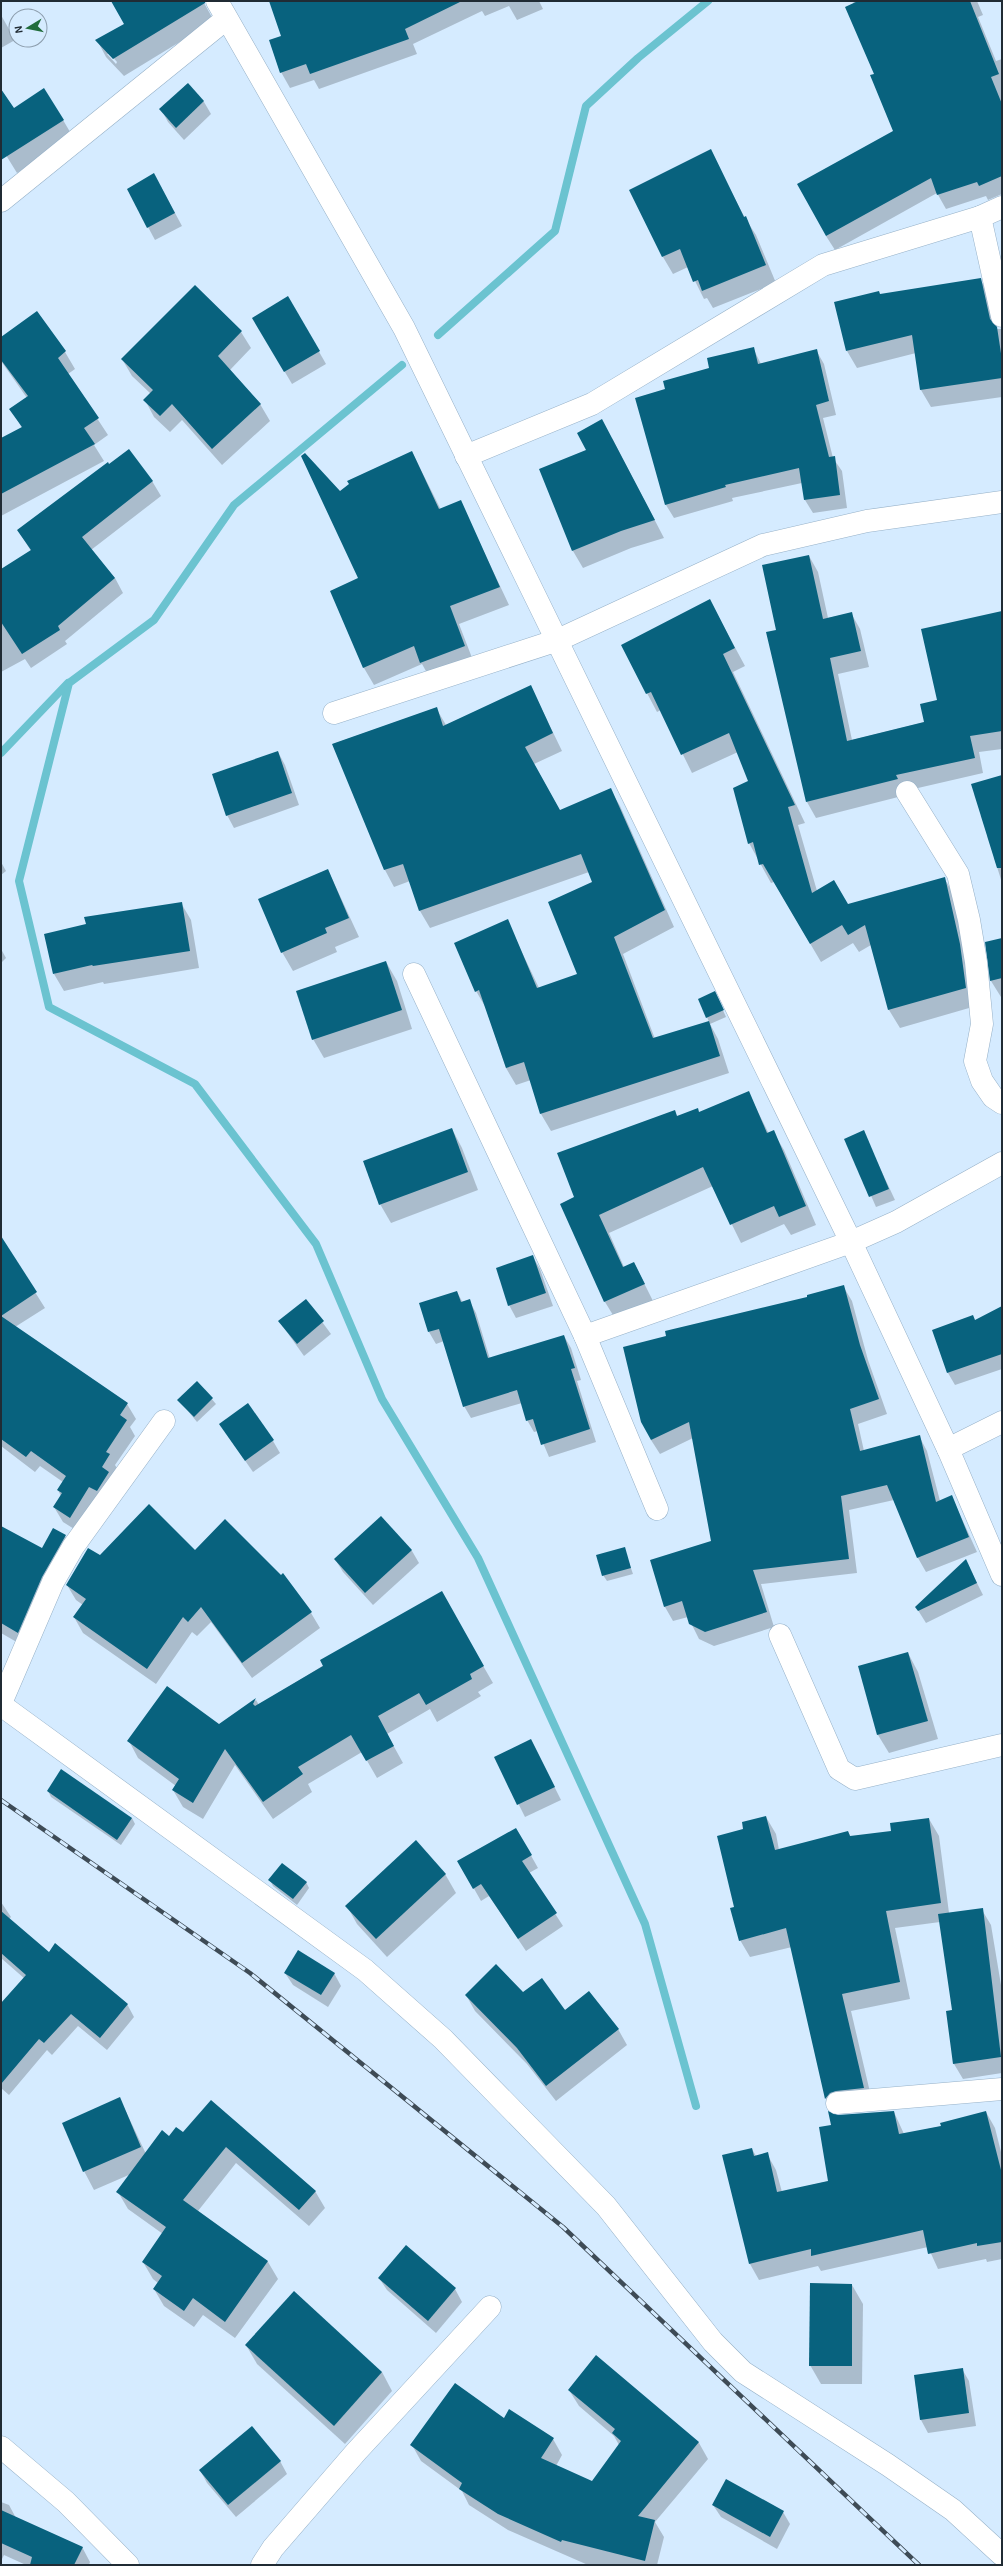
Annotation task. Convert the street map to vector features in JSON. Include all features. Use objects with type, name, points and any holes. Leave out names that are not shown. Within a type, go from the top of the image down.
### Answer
[{"type":"street","points":[[1,201],[222,10],[404,328],[558,640],[851,1242],[948,1449],[1002,1575]]},
{"type":"street","points":[[466,456],[592,404],[823,265],[980,217],[1002,206]]},
{"type":"street","points":[[980,217],[1002,316]]},
{"type":"street","points":[[334,713],[558,640],[763,545],[867,521],[1002,502]]},
{"type":"street","points":[[907,792],[958,874],[969,920],[976,962],[982,1024],[975,1061],[982,1081],[993,1097],[1002,1103]]},
{"type":"street","points":[[414,974],[585,1336],[657,1509]]},
{"type":"street","points":[[585,1336],[851,1242],[896,1222],[1002,1163]]},
{"type":"street","points":[[164,1421],[73,1547],[53,1582],[1,1704],[366,1970],[443,2039],[606,2206],[713,2342],[743,2372],[888,2465],[953,2510],[1002,2555]]},
{"type":"street","points":[[948,1449],[1002,1422]]},
{"type":"street","points":[[780,1635],[839,1769],[855,1779],[1002,1745]]},
{"type":"street","points":[[837,2103],[1002,2089]]},
{"type":"street","points":[[262,2565],[273,2548],[356,2452],[490,2308]]},
{"type":"street","points":[[1,2447],[66,2502],[128,2565]]},
{"type":"building","points":[[111,1],[205,1],[205,3],[113,59],[95,40],[124,24]]},
{"type":"building","points":[[269,1],[462,1],[405,29],[409,39],[310,74],[306,64],[280,73],[269,40],[281,36]]},
{"type":"building","points":[[858,1],[970,1],[999,74],[991,77],[1002,104],[1002,176],[979,186],[977,182],[937,195],[931,178],[826,236],[797,184],[893,131],[870,75],[874,74],[845,7]]},
{"type":"building","points":[[188,83],[204,101],[176,128],[159,109]]},
{"type":"building","points":[[44,88],[64,120],[1,160],[1,89],[14,108]]},
{"type":"building","points":[[711,149],[744,217],[746,216],[766,265],[702,291],[698,280],[693,282],[680,249],[662,257],[629,190]]},
{"type":"building","points":[[154,173],[175,213],[147,228],[127,189]]},
{"type":"building","points":[[981,278],[990,319],[997,327],[1002,360],[1002,378],[920,390],[912,335],[846,351],[834,302],[879,291],[880,294]]},
{"type":"building","points":[[195,285],[242,331],[218,356],[261,404],[212,449],[172,404],[160,416],[143,400],[153,390],[121,359]]},
{"type":"building","points":[[288,296],[320,351],[284,372],[252,318]]},
{"type":"building","points":[[37,311],[66,351],[58,358],[99,418],[84,428],[95,444],[1,494],[1,438],[22,427],[9,409],[28,396],[1,360],[1,337]]},
{"type":"building","points":[[754,347],[758,364],[817,349],[829,401],[816,405],[829,457],[835,456],[840,495],[804,500],[799,468],[725,485],[726,487],[665,505],[635,398],[665,389],[663,381],[709,368],[707,358]]},
{"type":"building","points":[[602,419],[655,520],[621,531],[572,551],[539,469],[586,450],[577,433]]},
{"type":"building","points":[[129,449],[153,481],[82,537],[115,578],[58,626],[60,630],[22,654],[1,622],[1,569],[31,550],[17,530],[108,462],[109,464]]},
{"type":"building","points":[[412,451],[439,509],[461,500],[500,587],[450,606],[465,646],[420,663],[414,646],[363,668],[330,591],[358,578],[301,456],[305,453],[340,491],[349,484],[347,481]]},
{"type":"building","points":[[809,555],[823,619],[852,612],[861,651],[830,658],[847,741],[924,722],[920,704],[937,700],[921,629],[1002,611],[1002,731],[970,736],[975,758],[896,775],[898,779],[806,802],[766,632],[776,630],[762,565]]},
{"type":"building","points":[[710,599],[735,648],[723,654],[795,805],[788,807],[812,893],[834,880],[848,904],[945,877],[960,944],[966,988],[888,1010],[865,925],[848,935],[842,925],[810,944],[763,864],[759,865],[753,842],[748,844],[733,788],[748,781],[729,733],[681,755],[651,692],[646,694],[621,645]]},
{"type":"building","points":[[531,685],[553,733],[525,747],[560,810],[611,788],[665,910],[614,937],[653,1038],[709,1021],[720,1056],[540,1114],[524,1062],[506,1068],[479,990],[475,992],[454,943],[508,919],[537,988],[577,974],[548,902],[592,882],[581,854],[419,911],[403,864],[384,870],[332,744],[437,707],[443,726]]},
{"type":"building","points":[[278,751],[292,793],[226,816],[212,774]]},
{"type":"building","points":[[1002,775],[1002,868],[997,868],[971,784]]},
{"type":"building","points":[[328,869],[349,918],[325,928],[327,933],[281,953],[258,899]]},
{"type":"building","points":[[182,902],[190,951],[92,965],[53,974],[44,934],[86,924],[84,917]]},
{"type":"building","points":[[1002,938],[1002,978],[990,981],[985,942]]},
{"type":"building","points":[[386,961],[402,1010],[312,1040],[296,991]]},
{"type":"building","points":[[715,991],[724,1010],[706,1018],[698,999]]},
{"type":"building","points":[[749,1091],[767,1133],[774,1130],[806,1206],[779,1217],[774,1206],[730,1225],[703,1167],[599,1215],[623,1267],[634,1262],[645,1284],[604,1302],[560,1204],[574,1197],[557,1153],[675,1110],[677,1116],[698,1108],[699,1112]]},
{"type":"building","points":[[452,1128],[468,1172],[379,1205],[363,1161]]},
{"type":"building","points":[[864,1130],[889,1189],[869,1197],[844,1139]]},
{"type":"building","points":[[1,1236],[37,1292],[1,1316]]},
{"type":"building","points":[[533,1255],[546,1293],[508,1306],[496,1268]]},
{"type":"building","points":[[844,1285],[860,1345],[879,1399],[850,1409],[860,1451],[920,1435],[936,1502],[952,1495],[969,1537],[917,1558],[887,1485],[841,1496],[849,1559],[753,1570],[767,1612],[705,1632],[689,1624],[682,1601],[664,1607],[650,1560],[711,1541],[689,1422],[651,1440],[641,1422],[623,1347],[666,1336],[665,1331],[807,1297],[807,1295]]},
{"type":"building","points":[[457,1291],[461,1302],[470,1299],[488,1358],[564,1335],[575,1368],[571,1369],[590,1429],[541,1445],[533,1419],[526,1421],[517,1390],[463,1407],[439,1329],[428,1332],[419,1303]]},
{"type":"building","points":[[306,1299],[324,1321],[297,1344],[278,1321]]},
{"type":"building","points":[[1002,1306],[1002,1354],[947,1373],[932,1330],[973,1315],[975,1320]]},
{"type":"building","points":[[1,1316],[128,1403],[120,1415],[127,1420],[106,1452],[110,1454],[102,1467],[109,1472],[97,1491],[89,1487],[70,1518],[53,1507],[62,1493],[57,1490],[66,1476],[31,1451],[26,1457],[1,1439]]},
{"type":"building","points":[[197,1381],[213,1398],[194,1417],[177,1400]]},
{"type":"building","points":[[248,1403],[274,1440],[245,1461],[219,1424]]},
{"type":"building","points":[[149,1504],[195,1550],[225,1519],[281,1575],[283,1573],[312,1612],[242,1663],[201,1607],[188,1622],[183,1617],[147,1669],[73,1617],[86,1599],[66,1585],[88,1548],[100,1555]]},
{"type":"building","points":[[381,1516],[412,1550],[365,1593],[334,1559]]},
{"type":"building","points":[[1,1526],[42,1548],[53,1528],[66,1535],[42,1577],[18,1633],[1,1623]]},
{"type":"building","points":[[625,1547],[631,1568],[602,1576],[596,1555]]},
{"type":"building","points":[[966,1559],[977,1583],[918,1611],[915,1607]]},
{"type":"building","points":[[442,1591],[484,1666],[470,1674],[472,1679],[426,1705],[419,1693],[378,1716],[394,1746],[366,1761],[351,1735],[298,1767],[303,1774],[263,1802],[225,1749],[193,1803],[172,1790],[179,1779],[127,1741],[167,1686],[219,1724],[256,1698],[253,1704],[255,1706],[323,1666],[320,1660]]},
{"type":"building","points":[[908,1652],[928,1721],[877,1735],[858,1666]]},
{"type":"building","points":[[531,1739],[555,1787],[517,1805],[494,1757]]},
{"type":"building","points":[[61,1769],[132,1818],[117,1840],[47,1791]]},
{"type":"building","points":[[766,1816],[775,1850],[848,1831],[850,1836],[891,1831],[890,1823],[929,1818],[941,1903],[886,1911],[900,1982],[842,1994],[864,2088],[836,2091],[830,2093],[825,2099],[786,1928],[739,1941],[730,1908],[734,1907],[717,1836],[743,1829],[742,1822]]},
{"type":"building","points":[[516,1828],[532,1855],[522,1861],[557,1913],[518,1939],[481,1884],[473,1889],[457,1861]]},
{"type":"building","points":[[416,1840],[446,1874],[376,1939],[345,1906]]},
{"type":"building","points":[[282,1863],[307,1882],[293,1899],[268,1880]]},
{"type":"building","points":[[983,1908],[1001,2057],[953,2064],[946,2011],[952,2010],[938,1914]]},
{"type":"building","points":[[1,1911],[49,1952],[55,1943],[128,2004],[100,2038],[71,2014],[44,2043],[39,2039],[1,2084],[1,2003],[26,1975],[1,1953]]},
{"type":"building","points":[[298,1950],[335,1973],[321,1995],[284,1973]]},
{"type":"building","points":[[496,1964],[523,1992],[542,1978],[565,2010],[589,1991],[619,2029],[546,2086],[517,2048],[465,1995]]},
{"type":"building","points":[[120,2097],[141,2147],[83,2172],[62,2123]]},
{"type":"building","points":[[211,2100],[316,2191],[299,2210],[226,2147],[183,2200],[268,2261],[225,2322],[193,2298],[184,2311],[153,2289],[162,2276],[142,2262],[166,2227],[116,2192],[162,2130],[169,2136],[176,2127],[183,2132]]},
{"type":"building","points":[[828,2111],[838,2115],[894,2111],[899,2134],[941,2126],[940,2123],[986,2111],[1002,2174],[1002,2242],[977,2246],[977,2243],[928,2254],[923,2230],[811,2256],[811,2249],[749,2264],[722,2155],[752,2148],[754,2156],[768,2152],[777,2192],[828,2181],[819,2127],[831,2125]]},
{"type":"building","points":[[406,2245],[456,2288],[428,2321],[378,2278]]},
{"type":"building","points":[[810,2283],[852,2284],[852,2366],[809,2366]]},
{"type":"building","points":[[294,2291],[382,2372],[334,2426],[245,2345]]},
{"type":"building","points":[[596,2355],[699,2442],[638,2516],[655,2520],[645,2561],[562,2540],[561,2542],[498,2514],[459,2489],[462,2483],[410,2445],[455,2383],[504,2418],[509,2409],[554,2438],[541,2458],[592,2481],[621,2441],[612,2433],[615,2429],[568,2390]]},
{"type":"building","points":[[963,2368],[969,2413],[920,2420],[914,2375]]},
{"type":"building","points":[[252,2426],[281,2461],[228,2505],[199,2470]]},
{"type":"building","points":[[726,2479],[784,2511],[770,2537],[712,2505]]},
{"type":"building","points":[[1,2510],[83,2547],[74,2565],[30,2565],[32,2557],[1,2543]]},
{"type":"waterway","points":[[438,335],[555,231],[586,106],[638,58],[708,1]]},
{"type":"waterway","points":[[402,365],[234,505],[154,620],[69,683],[19,881],[49,1007],[195,1084],[316,1244],[382,1399],[478,1558],[645,1924],[696,2106]]},
{"type":"waterway","points":[[1,753],[68,683]]},
{"type":"railway","points":[[1,1800],[250,1973],[563,2227],[919,2565]]}]
